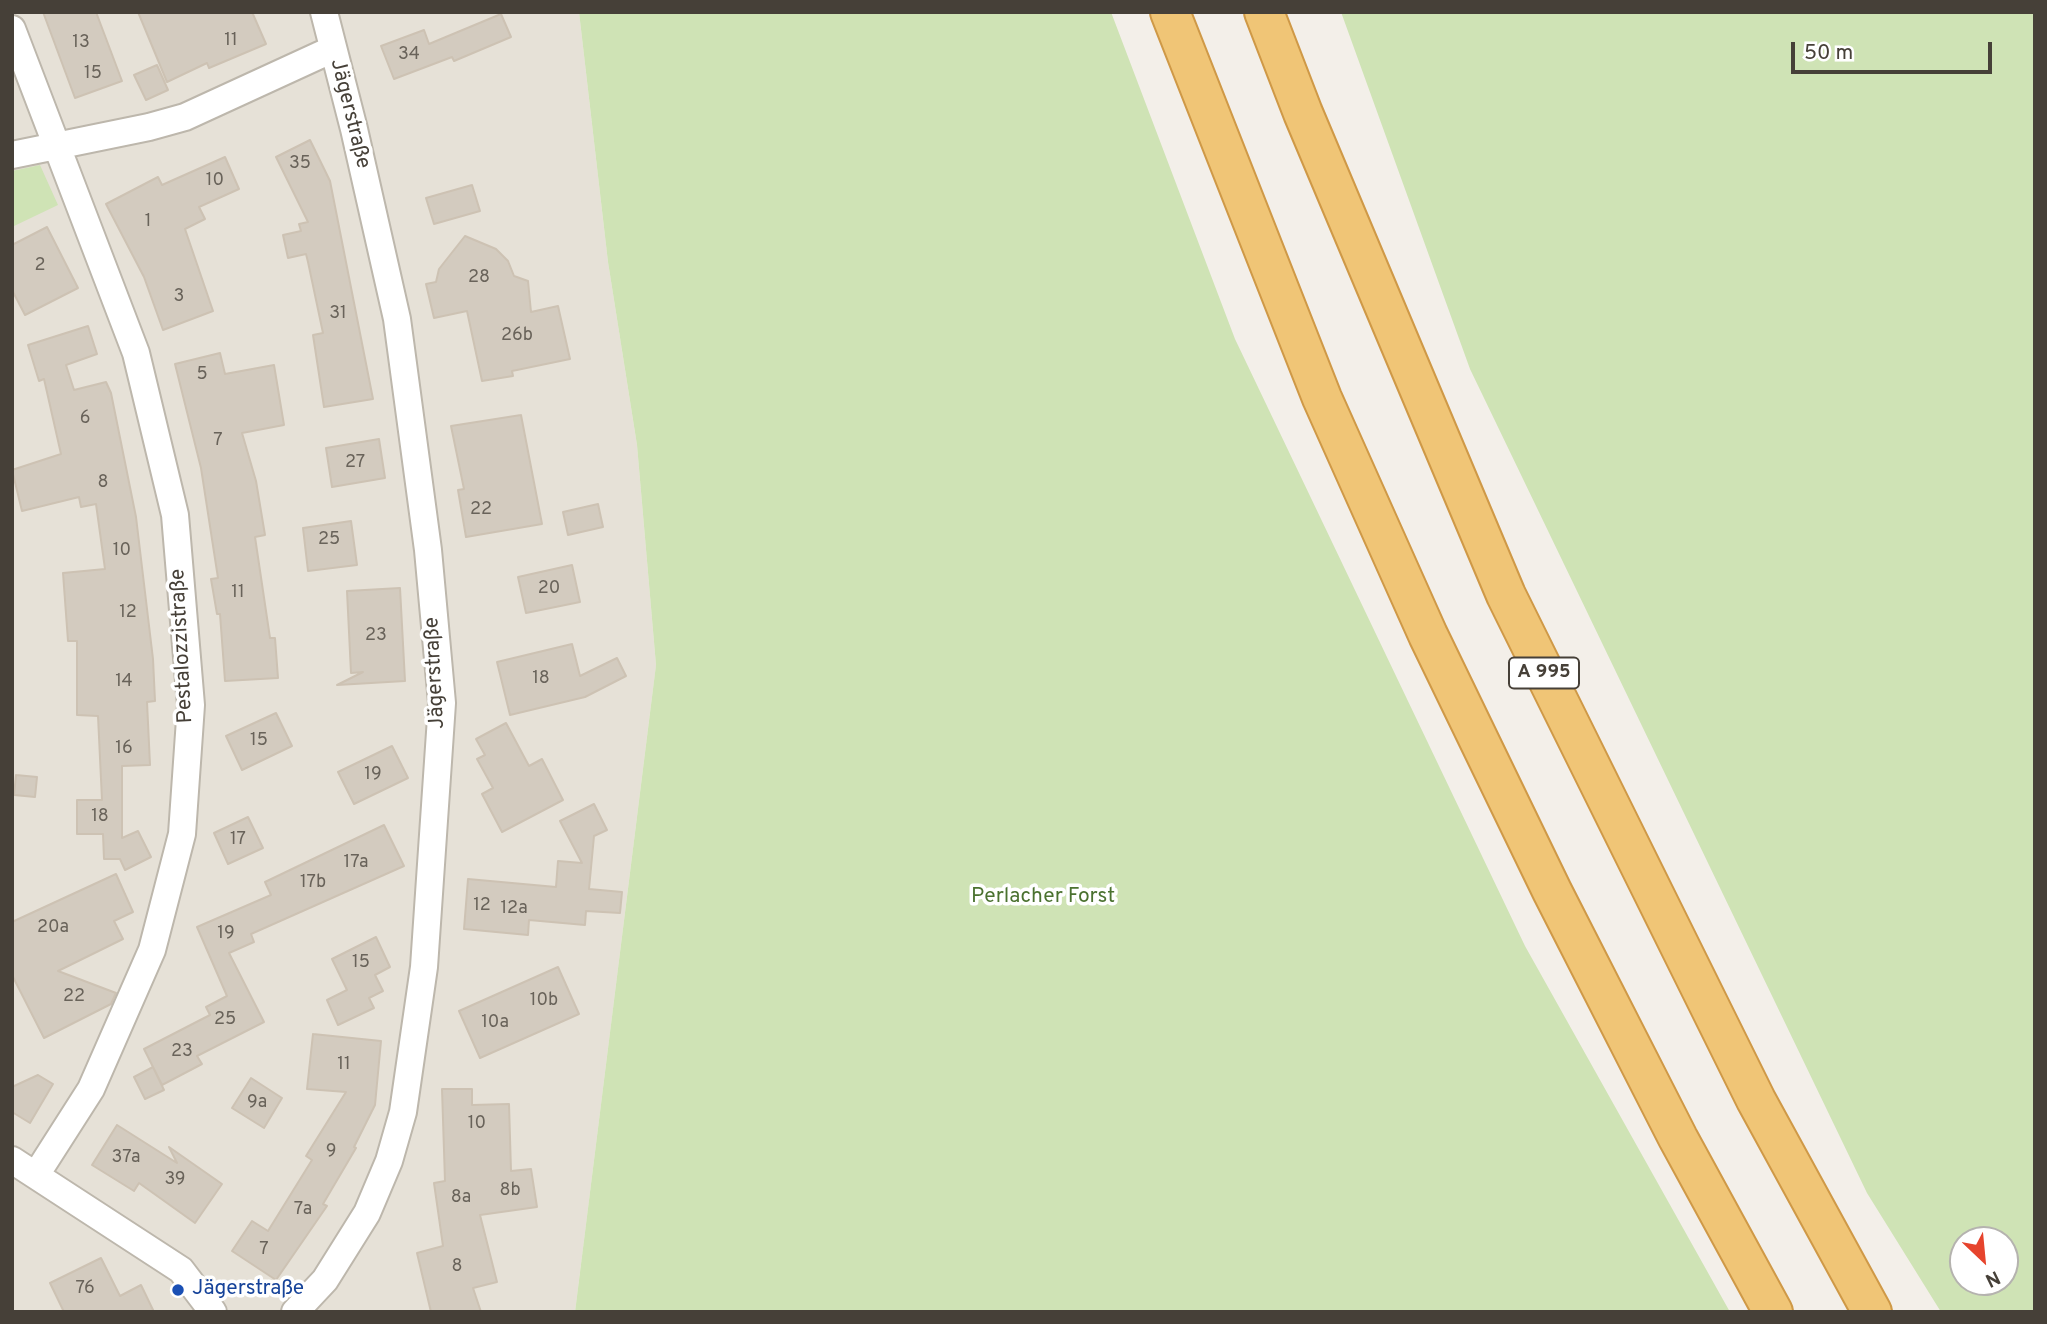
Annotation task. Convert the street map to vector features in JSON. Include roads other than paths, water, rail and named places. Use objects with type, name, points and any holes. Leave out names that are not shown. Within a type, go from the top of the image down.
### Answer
[{"type":"highway","points":[[1170,12],[1322,398],[1428,635],[1559,904],[1678,1138],[1773,1312]]},
{"type":"highway","name":"A 995","points":[[1264,12],[1333,187],[1506,595],[1756,1100],[1872,1312]]},
{"type":"street","name":"Jägerstraße","points":[[295,1312],[325,1280],[367,1213],[389,1161],[403,1112],[424,967],[442,703],[428,550],[397,319],[355,129],[324,12]]},
{"type":"street","name":"Pestalozzistraße","points":[[12,29],[136,353],[175,515],[191,705],[182,834],[152,950],[91,1089],[36,1175]]},
{"type":"street","points":[[12,155],[185,117],[333,49]]},
{"type":"street","points":[[12,1160],[181,1270],[213,1312]]},
{"type":"place","name":"Jägerstraße","points":[[178,1290]]},
{"type":"park label","name":"Perlacher Forst","points":[[1043,898]]}]
